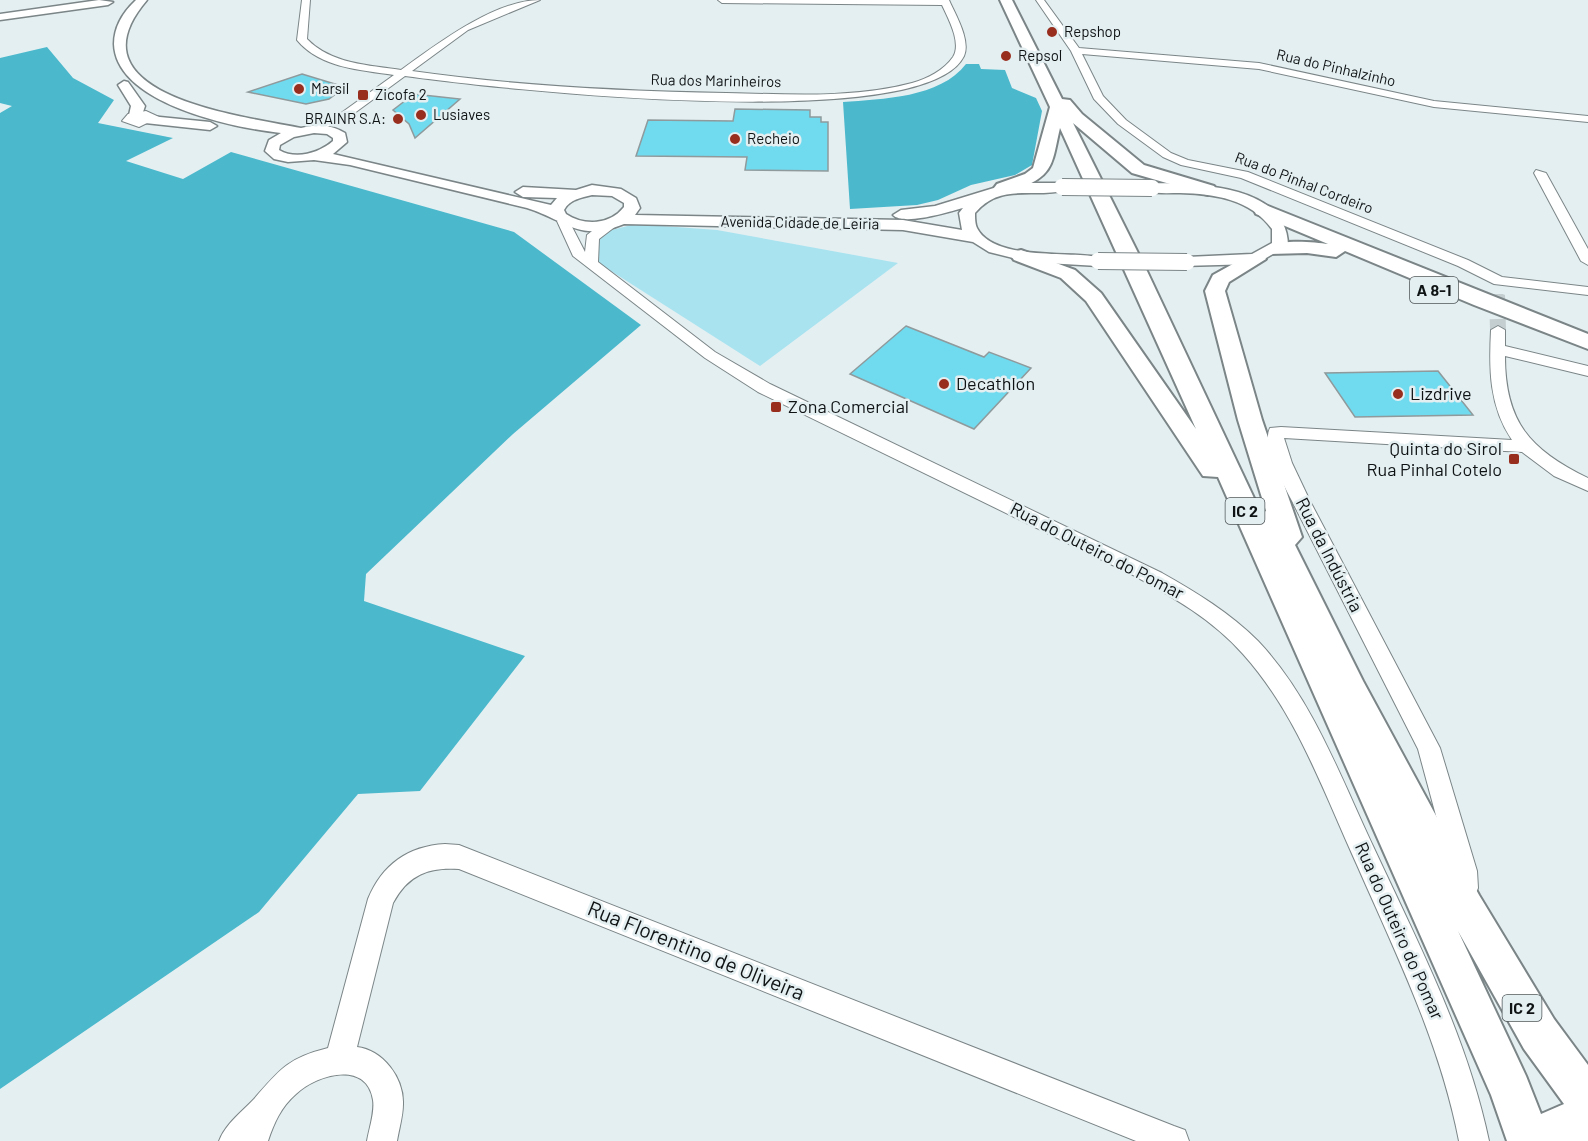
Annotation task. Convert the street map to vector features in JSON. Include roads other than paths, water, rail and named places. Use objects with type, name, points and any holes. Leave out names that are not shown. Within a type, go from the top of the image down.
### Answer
[{"type":"highway","name":"IC 2","points":[[1006,0],[1307,593],[1352,690],[1466,908],[1539,1034],[1588,1101]]},
{"type":"highway","name":"IC 2","points":[[1012,0],[1511,1091],[1529,1141]]},
{"type":"highway","points":[[1003,188],[1031,178],[1041,170],[1058,102],[1138,169],[1208,190]]},
{"type":"highway","name":"A 8-1","points":[[1263,210],[1481,301],[1588,342]]},
{"type":"highway","name":"A 8-1","points":[[1266,255],[1318,248],[1344,253],[1588,352]]},
{"type":"highway","points":[[1266,255],[1220,279],[1215,291],[1253,430],[1307,593]]},
{"type":"highway","points":[[1021,256],[1068,274],[1094,297],[1214,473],[1296,640],[1320,675]]},
{"type":"highway","points":[[1544,1141],[1560,1127],[1588,1123]]},
{"type":"main road","points":[[78,6],[95,0]]},
{"type":"main road","points":[[0,18],[107,2],[140,0]]},
{"type":"main road","points":[[140,0],[125,21],[118,45],[123,64],[141,83],[172,101],[199,110],[251,124],[298,132]]},
{"type":"main road","points":[[106,39],[114,11],[107,2]]},
{"type":"main road","points":[[113,73],[124,85],[147,122],[232,129]]},
{"type":"main road","points":[[124,85],[172,111],[232,129],[272,146],[276,154],[283,157],[313,156],[345,159],[458,188],[524,201],[560,217],[560,203],[575,194]]},
{"type":"main road","points":[[272,146],[284,136],[314,129],[337,137],[360,153],[493,187],[540,195],[575,194]]},
{"type":"main road","points":[[313,156],[333,148],[337,137]]},
{"type":"main road","points":[[1003,188],[1208,190],[1237,198],[1263,210],[1280,229],[1282,240],[1266,255]]},
{"type":"main road","name":"Avenida Cidade de Leiria","points":[[575,194],[609,190],[623,194],[631,201],[658,210],[705,213],[884,215],[927,213],[978,199],[1003,188]]},
{"type":"main road","points":[[978,199],[967,213],[966,219],[969,229],[978,238]]},
{"type":"main road","points":[[616,221],[630,212],[631,201]]},
{"type":"main road","name":"Avenida Cidade de Leiria","points":[[560,217],[583,226],[616,221],[903,225],[978,238],[998,249],[1021,256],[1049,260],[1187,262],[1266,255]]},
{"type":"street","name":"Rua dos Marinheiros","points":[[306,0],[302,40],[315,53],[356,66],[595,94],[835,97],[874,94],[930,80],[941,75],[955,63],[960,54],[960,45],[945,1]]},
{"type":"street","points":[[314,129],[341,118],[465,28],[536,0]]},
{"type":"street","points":[[722,0],[945,1]]},
{"type":"street","name":"Rua do Pinhal Cordeiro","points":[[1040,0],[1076,51],[1098,97],[1122,122],[1167,155],[1185,163],[1244,175],[1464,263],[1498,287],[1588,291]]},
{"type":"street","name":"Rua do Pinhalzinho","points":[[1076,51],[1259,66],[1434,105],[1588,119]]},
{"type":"street","points":[[337,137],[341,118]]},
{"type":"street","points":[[1540,173],[1588,261]]},
{"type":"street","name":"Rua do Outeiro do Pomar","points":[[560,217],[578,253],[710,355],[764,388],[1150,575],[1186,595],[1250,647],[1275,680],[1318,754],[1424,985],[1458,1071],[1474,1141]]},
{"type":"street","points":[[591,263],[592,238],[616,221]]},
{"type":"street","points":[[1498,330],[1498,392],[1514,435],[1523,446],[1548,465],[1588,485]]},
{"type":"street","points":[[1497,349],[1588,371]]},
{"type":"street","name":"Rua da Indústria","points":[[1466,908],[1464,871],[1429,748],[1296,490],[1278,450],[1276,432],[1523,446]]},
{"type":"street","name":"Rua Florentino de Oliveira","points":[[340,1057],[381,899],[389,882],[419,859],[439,854],[470,862],[1174,1141]]},
{"type":"street","points":[[234,1141],[276,1093],[304,1070],[318,1062],[340,1057],[359,1059],[374,1068],[384,1083],[389,1102],[387,1125],[382,1141]]},
{"type":"street","points":[[253,1141],[263,1113],[276,1093]]},
{"type":"tunnel","points":[[1497,295],[1498,330]]},
{"type":"place","name":"Repshop","points":[[1052,32]]},
{"type":"place","name":"Repsol","points":[[1006,56]]},
{"type":"place","name":"Marsil","points":[[299,89]]},
{"type":"place","name":"Zicofa 2","points":[[363,95]]},
{"type":"place","name":"Lusiaves","points":[[421,115]]},
{"type":"place","name":"BRAINR S.A:","points":[[398,119]]},
{"type":"place","name":"Recheio","points":[[735,139]]},
{"type":"place","name":"Decathlon","points":[[944,384]]},
{"type":"place","name":"Lizdrive","points":[[1398,394]]},
{"type":"place","name":"Zona Comercial","points":[[776,407]]},
{"type":"place","name":"Quinta do Sirol Rua Pinhal Cotelo","points":[[1514,459]]}]
